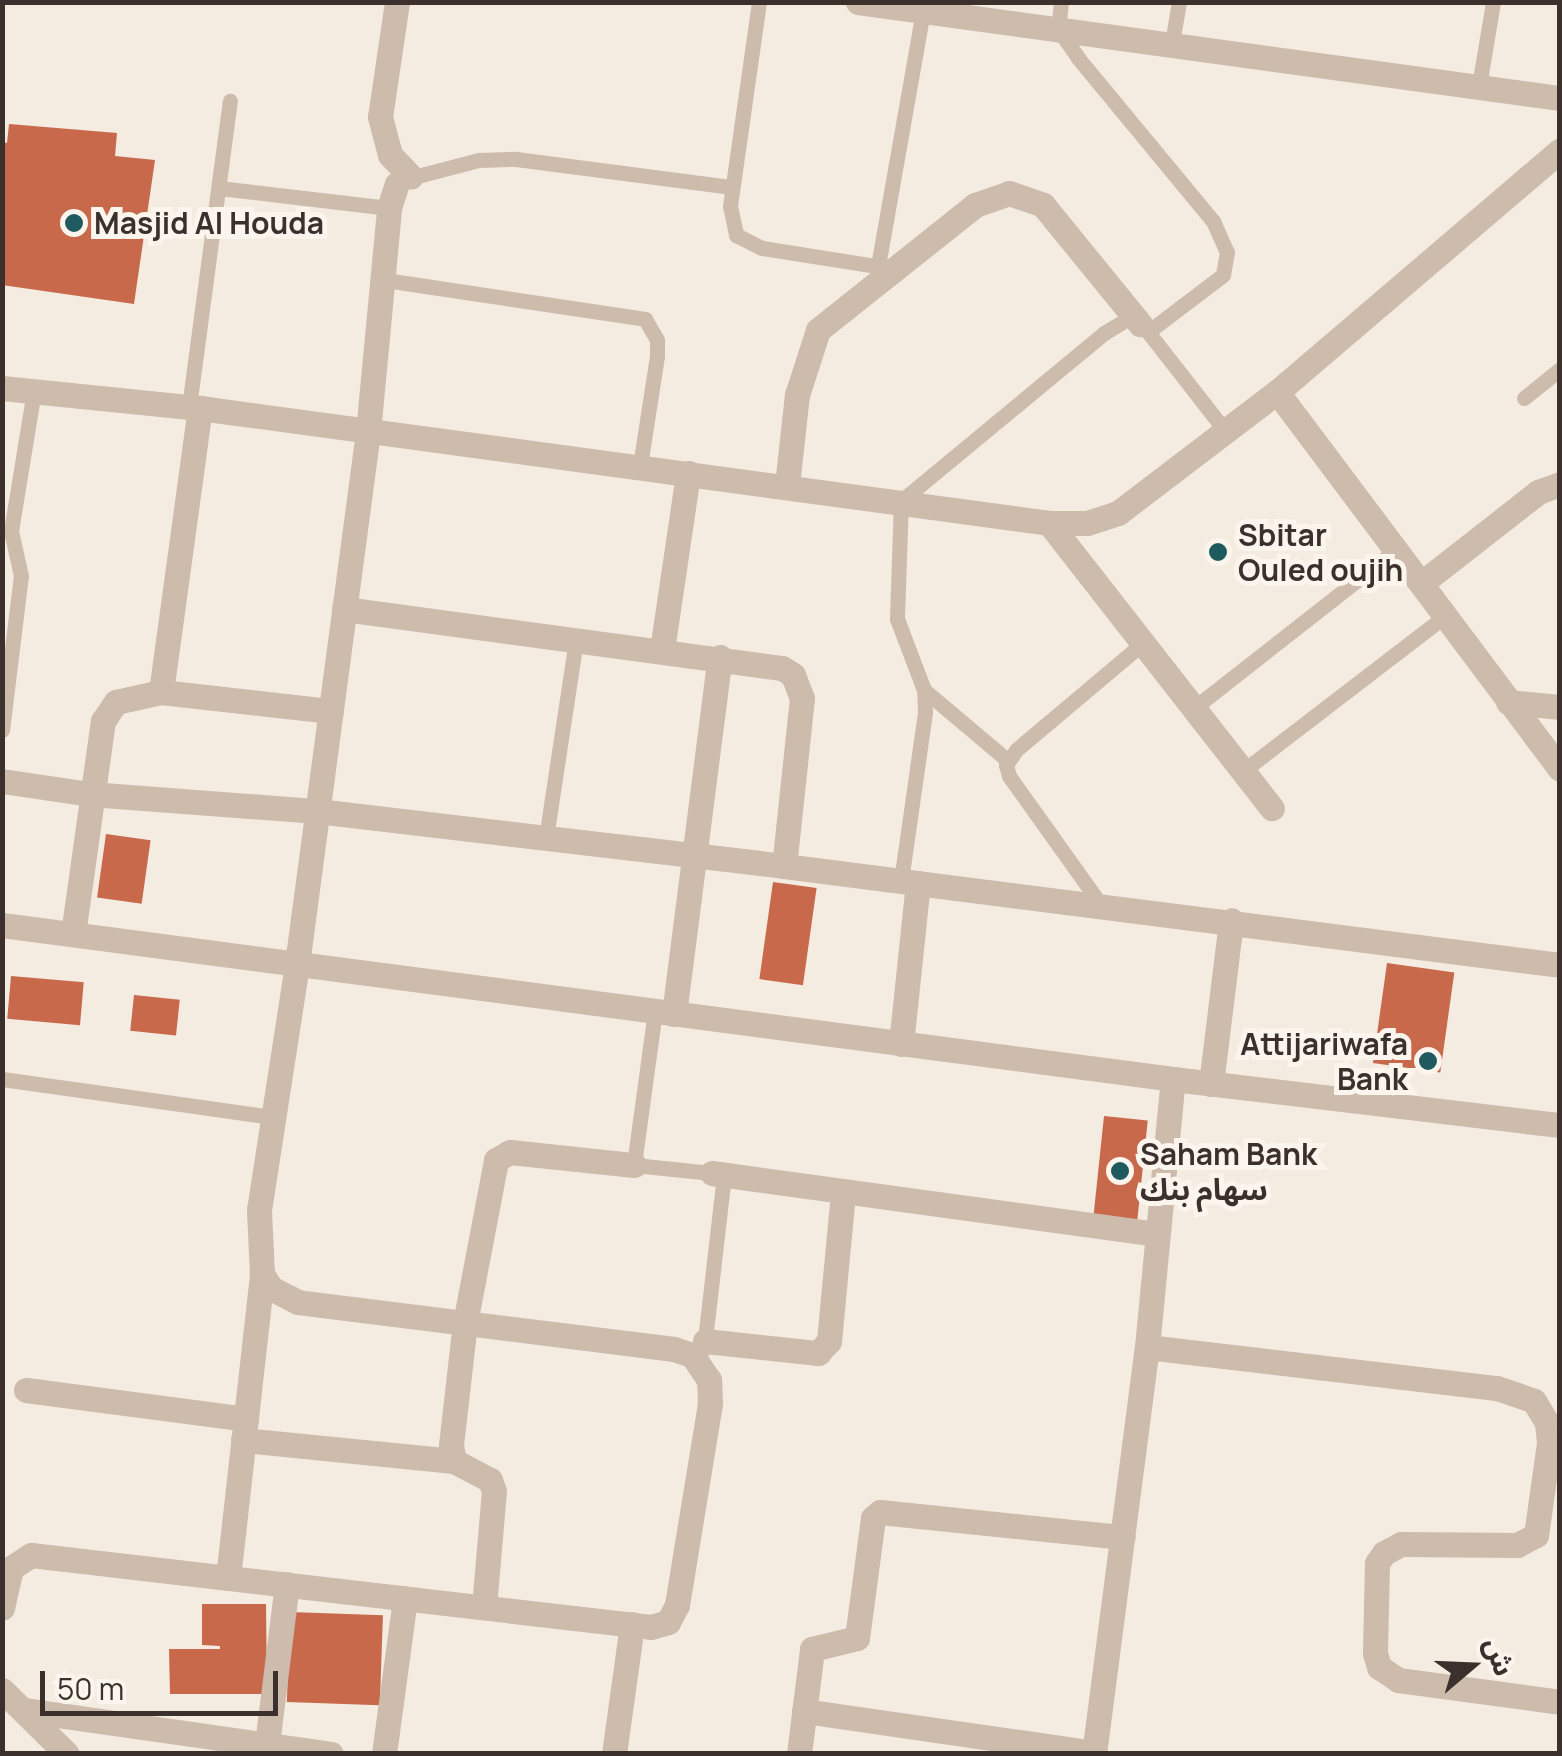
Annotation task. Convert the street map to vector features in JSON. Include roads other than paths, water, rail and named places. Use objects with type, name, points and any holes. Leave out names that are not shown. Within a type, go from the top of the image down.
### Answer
[{"type":"street","points":[[228,1578],[262,1274],[259,1210],[297,964],[399,190],[380,116],[397,2]]},
{"type":"street","points":[[858,2],[923,11],[1060,16],[1172,44],[1560,98]]},
{"type":"street","points":[[2,388],[194,408],[1049,524],[1087,523],[1118,513],[1277,392],[1560,150]]},
{"type":"street","points":[[786,486],[797,395],[818,330],[886,268],[975,205],[1009,192],[1026,196],[1062,224],[1144,328]]},
{"type":"street","points":[[1277,392],[1423,582],[1560,770]]},
{"type":"street","points":[[161,692],[194,408]]},
{"type":"street","points":[[662,650],[688,473]]},
{"type":"street","points":[[1423,582],[1538,492],[1560,484]]},
{"type":"street","points":[[1049,524],[1272,808]]},
{"type":"street","points":[[344,609],[782,668],[799,685],[802,722],[784,866]]},
{"type":"street","points":[[665,1012],[694,856],[720,657]]},
{"type":"street","points":[[73,934],[90,794],[108,711],[126,698],[161,692],[330,711]]},
{"type":"street","points":[[1508,702],[1560,707]]},
{"type":"street","points":[[2,781],[90,794],[317,810],[1231,920],[1560,965]]},
{"type":"street","points":[[902,1044],[910,882]]},
{"type":"street","points":[[1211,1084],[1231,920]]},
{"type":"street","points":[[2,924],[1211,1084],[1560,1125]]},
{"type":"street","points":[[804,1710],[1094,1753],[1148,1347],[1173,1079]]},
{"type":"street","points":[[454,1461],[451,1444],[465,1323],[496,1160],[510,1152],[634,1165]]},
{"type":"street","points":[[712,1173],[1158,1234]]},
{"type":"street","points":[[262,1274],[271,1288],[298,1302],[674,1349],[692,1355],[818,1354],[829,1342],[843,1192]]},
{"type":"street","points":[[1148,1347],[1497,1388],[1534,1401],[1547,1423],[1549,1443],[1536,1535],[1517,1545],[1402,1544],[1384,1552],[1377,1563],[1375,1653],[1379,1667],[1398,1680],[1560,1702]]},
{"type":"street","points":[[2,1608],[11,1568],[31,1555],[660,1626],[674,1616],[677,1605],[710,1403],[704,1354]]},
{"type":"street","points":[[26,1390],[245,1430],[454,1461],[490,1480],[494,1491],[484,1608]]},
{"type":"street","points":[[799,1754],[812,1648],[856,1638],[873,1518],[880,1512],[1122,1538]]},
{"type":"street","points":[[267,1744],[287,1584]]},
{"type":"street","points":[[384,1754],[405,1598]]},
{"type":"street","points":[[614,1754],[632,1624]]},
{"type":"street","points":[[2,1690],[67,1754]]},
{"type":"street","points":[[24,1710],[330,1754]]},
{"type":"lane","points":[[759,2],[730,224],[736,236],[747,244],[886,268],[923,11]]},
{"type":"lane","points":[[1172,44],[1179,2]]},
{"type":"lane","points":[[1478,86],[1493,2]]},
{"type":"lane","points":[[1060,16],[1214,221],[1228,252],[1223,274],[1144,328]]},
{"type":"lane","points":[[194,408],[230,100]]},
{"type":"lane","points":[[219,188],[399,190],[479,160],[516,158],[732,188]]},
{"type":"lane","points":[[385,280],[645,320],[657,340],[640,466]]},
{"type":"lane","points":[[910,882],[924,690],[897,619],[901,501],[1104,333],[1126,320],[1144,328],[1226,432]]},
{"type":"lane","points":[[1524,398],[1560,370]]},
{"type":"lane","points":[[2,730],[22,576],[12,530],[34,391]]},
{"type":"lane","points":[[1194,708],[1397,549]]},
{"type":"lane","points":[[1243,771],[1446,615]]},
{"type":"lane","points":[[546,838],[576,638]]},
{"type":"lane","points":[[1006,760],[1143,643]]},
{"type":"lane","points":[[924,690],[1006,760],[1010,776],[1101,905]]},
{"type":"lane","points":[[665,1012],[634,1165],[712,1173],[723,1184],[704,1354]]},
{"type":"lane","points":[[2,1079],[273,1117]]},
{"type":"place","name":"Masjid Al Houda","points":[[74,223]]},
{"type":"place","name":"Sbitar Ouled oujih","points":[[1218,552]]},
{"type":"place","name":"Attijariwafa Bank","points":[[1428,1061]]},
{"type":"place","name":"Saham Bank سهام بنك","points":[[1120,1171]]}]
